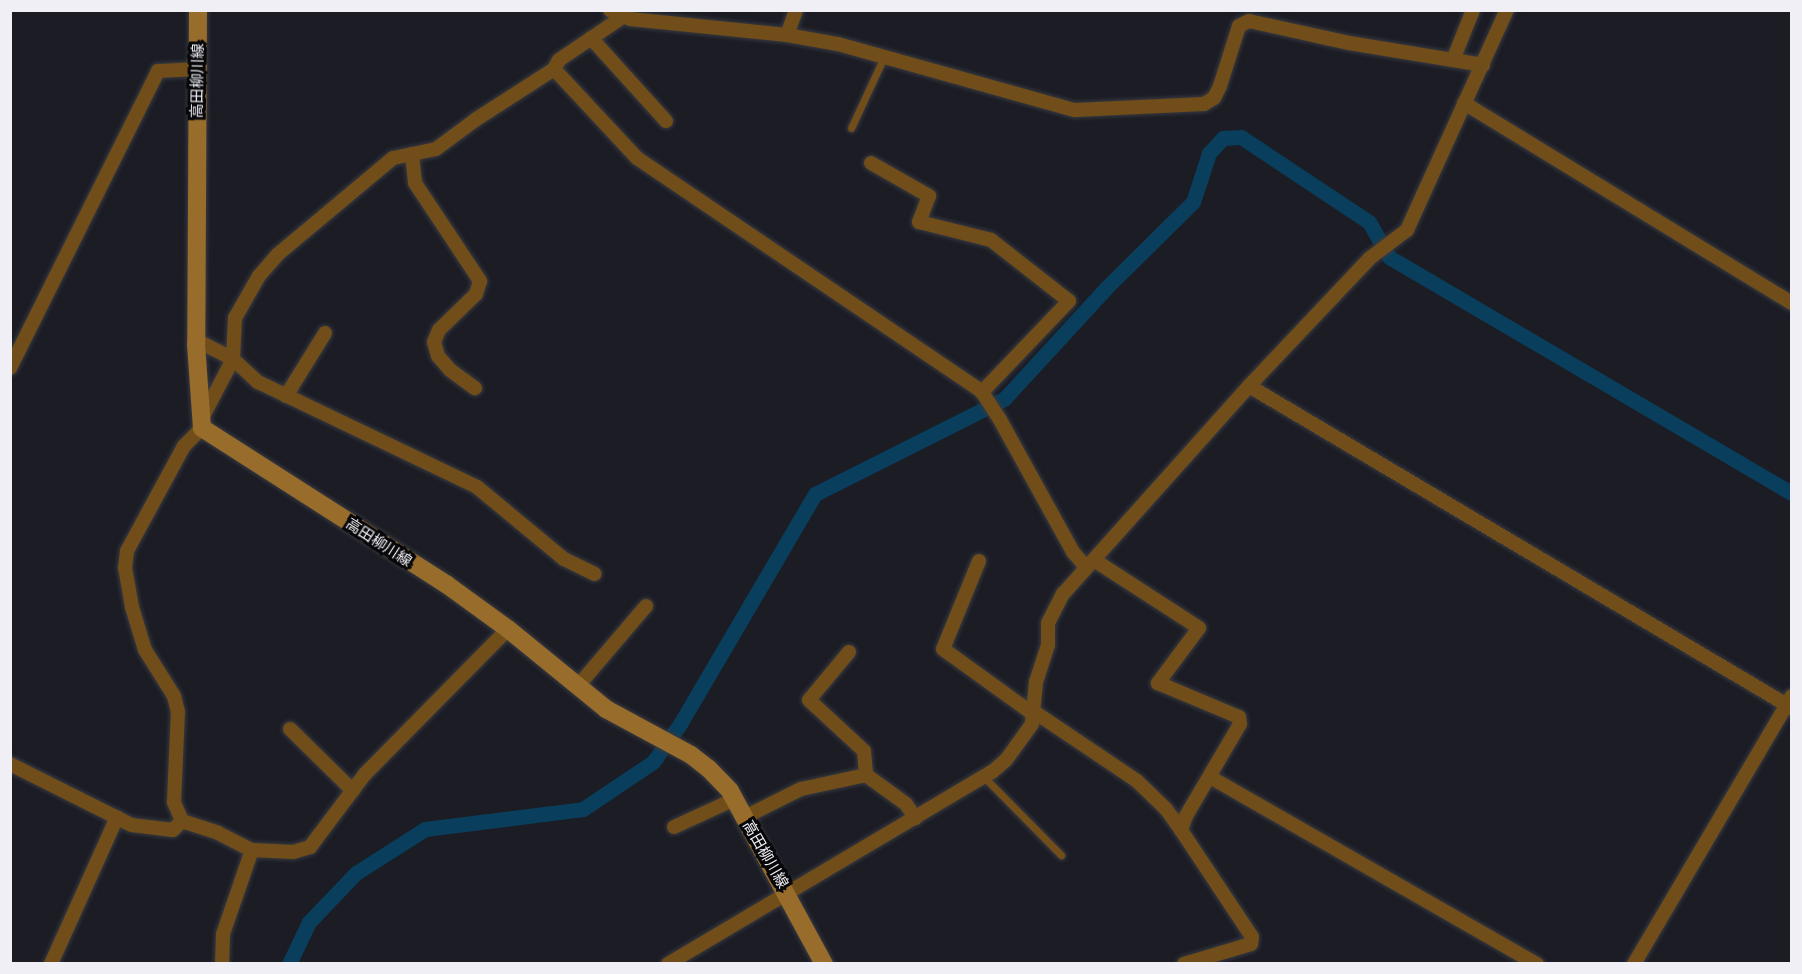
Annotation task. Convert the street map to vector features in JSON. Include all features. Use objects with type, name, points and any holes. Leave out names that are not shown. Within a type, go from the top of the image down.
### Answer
[{"type":"main road","name":"高田柳川線","points":[[198,10],[196,340],[202,424],[446,584],[508,630],[606,709],[691,755],[710,769],[735,799],[789,894],[824,963]]},
{"type":"street","points":[[610,10],[629,15],[787,34],[884,57],[1075,110],[1204,104],[1214,98],[1220,86],[1239,26],[1249,21],[1348,43],[1483,65]]},
{"type":"street","points":[[787,34],[796,10]]},
{"type":"street","points":[[1454,60],[1473,10]]},
{"type":"street","points":[[668,963],[789,894],[984,777],[1006,760],[1032,724],[1036,682],[1048,645],[1048,623],[1064,594],[1249,386],[1370,258],[1407,231],[1508,10]]},
{"type":"street","points":[[182,821],[174,802],[178,712],[174,696],[145,650],[132,607],[125,568],[127,551],[178,457],[202,424],[233,359],[236,318],[260,276],[277,255],[393,158],[436,149],[475,120],[554,69],[559,60],[629,15]]},
{"type":"street","points":[[591,38],[666,121]]},
{"type":"street","points":[[10,368],[158,71],[196,69]]},
{"type":"street","points":[[554,69],[638,158],[982,392],[1074,552],[1199,628],[1158,683],[1239,717],[1240,724],[1186,816],[1181,830]]},
{"type":"street","points":[[1464,103],[1791,303]]},
{"type":"street","points":[[412,154],[416,183],[480,281],[476,294],[438,330],[434,342],[438,356],[450,370],[475,388]]},
{"type":"street","points":[[871,163],[929,196],[919,222],[991,240],[1069,301],[982,392]]},
{"type":"street","points":[[286,396],[325,333]]},
{"type":"street","points":[[196,340],[233,359],[258,382],[477,487],[555,552],[595,574]]},
{"type":"street","points":[[1249,386],[1790,703],[1634,963]]},
{"type":"street","points":[[979,561],[943,649],[1033,713],[1137,781],[1166,809],[1252,938],[1251,944],[1184,963]]},
{"type":"street","points":[[578,686],[646,606]]},
{"type":"street","points":[[182,821],[218,832],[252,850],[293,852],[310,847],[365,774],[508,630]]},
{"type":"street","points":[[849,652],[809,700],[864,751],[866,775]]},
{"type":"street","points":[[290,729],[352,791]]},
{"type":"street","points":[[10,764],[132,825],[173,830],[182,821]]},
{"type":"street","points":[[745,817],[801,789],[866,775],[906,804],[915,818]]},
{"type":"street","points":[[1210,777],[1537,963]]},
{"type":"street","points":[[674,827],[735,799]]},
{"type":"street","points":[[51,963],[117,817]]},
{"type":"street","points":[[222,963],[223,934],[252,850]]},
{"type":"lane","points":[[851,128],[884,57]]},
{"type":"lane","points":[[984,777],[1061,855]]},
{"type":"waterway","points":[[289,964],[309,922],[356,873],[425,829],[583,809],[653,762],[680,724],[815,494],[1004,399],[1107,287],[1193,202],[1209,153],[1223,138],[1241,137],[1369,222],[1389,257],[1792,493]]}]
